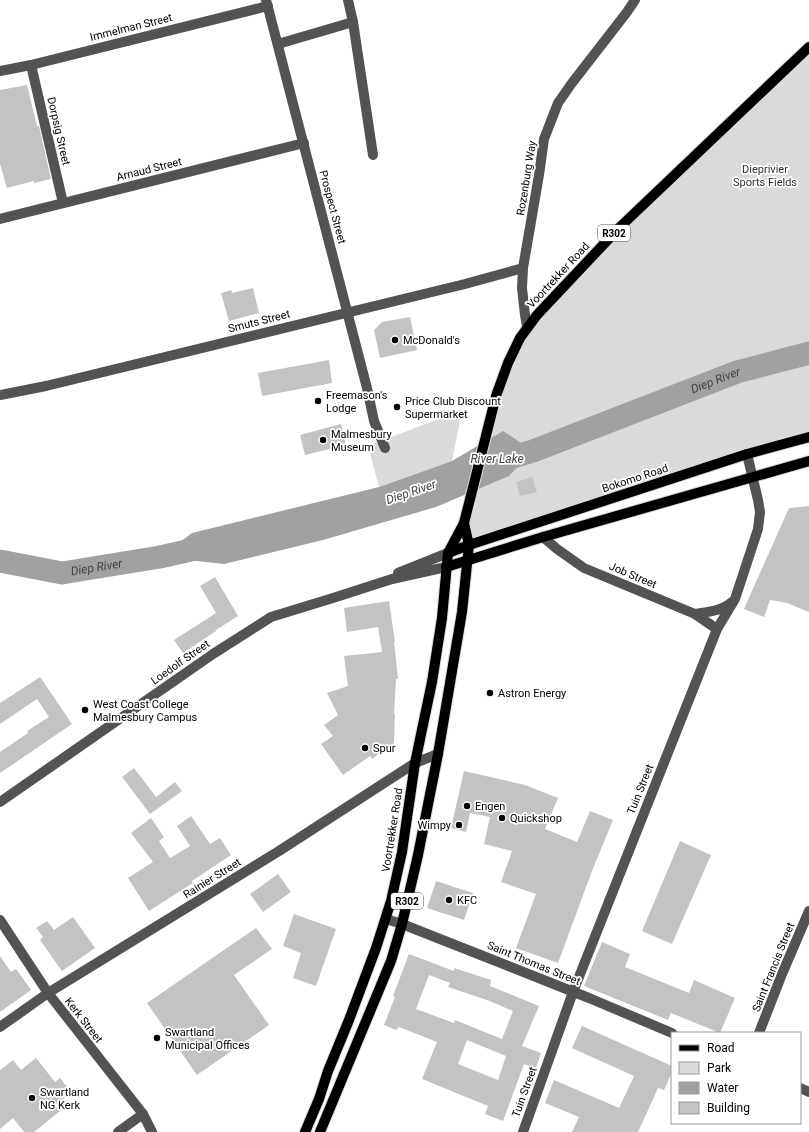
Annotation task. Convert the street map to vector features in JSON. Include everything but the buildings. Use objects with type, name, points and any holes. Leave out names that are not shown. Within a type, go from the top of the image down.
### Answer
[{"type":"main road","name":"Voortrekker Road","points":[[305,1132],[355,1006],[391,901],[402,852],[414,763],[432,682],[442,618],[448,553],[464,523],[496,396],[502,378],[520,338],[527,327],[546,305],[620,227],[809,47]]},
{"type":"main road","name":"Bokomo Road","points":[[448,553],[747,454],[809,437]]},
{"type":"main road","points":[[468,561],[543,537],[809,461]]},
{"type":"main road","name":"Voortrekker Road","points":[[320,1132],[391,961],[402,924],[418,855],[438,754],[462,612],[469,545],[464,523]]},
{"type":"main road","name":"Loedolf Street","points":[[446,567],[468,561]]},
{"type":"street","points":[[348,0],[353,22],[373,155]]},
{"type":"street","name":"Rozenburg Way","points":[[527,327],[522,288],[540,175],[544,139],[558,103],[628,12],[635,0]]},
{"type":"street","name":"Prospect Street","points":[[267,3],[348,312],[374,420],[385,448]]},
{"type":"street","name":"Immelman Street","points":[[0,71],[31,65],[267,3]]},
{"type":"street","points":[[278,44],[353,22]]},
{"type":"street","name":"Dorpsig Street","points":[[31,65],[63,203]]},
{"type":"street","name":"Arnaud Street","points":[[0,219],[304,143]]},
{"type":"street","name":"Smuts Street","points":[[0,395],[46,386],[465,284],[524,268]]},
{"type":"street","name":"Tuin Street","points":[[523,1132],[573,992],[717,629],[735,599],[758,529],[760,512],[747,454]]},
{"type":"street","name":"Job Street","points":[[543,537],[584,568],[694,614],[717,629]]},
{"type":"street","name":"Loedolf Street","points":[[392,579],[399,573],[448,553]]},
{"type":"street","name":"Loedolf Street","points":[[0,802],[213,654],[271,617],[392,579],[446,567]]},
{"type":"street","points":[[694,614],[719,610],[735,599]]},
{"type":"street","name":"Rainier Street","points":[[0,1027],[48,993],[279,851],[414,763],[438,754]]},
{"type":"street","name":"Saint Francis Street","points":[[759,1032],[809,911]]},
{"type":"street","name":"Saint Thomas Street","points":[[386,919],[573,992],[671,1033]]},
{"type":"street","name":"Kerk Street","points":[[0,920],[48,993],[143,1114],[152,1132]]},
{"type":"street","points":[[118,1132],[143,1114]]},
{"type":"green space","name":"Dieprivier Sports Fields","points":[[809,47],[809,437],[469,545],[464,523],[496,396],[537,315]]},
{"type":"green space","points":[[462,410],[452,461],[379,487],[368,446]]},
{"type":"water","name":"River Lake","points":[[503,431],[533,451],[509,476],[436,507],[323,540],[224,564],[160,557],[192,533],[379,487],[452,461]]},
{"type":"waterway","name":"Diep River","points":[[503,460],[533,451],[737,372],[809,353]]},
{"type":"waterway","name":"Diep River","points":[[0,561],[62,573],[160,557],[191,550]]},
{"type":"place","name":"McDonald's","points":[[395,340]]},
{"type":"place","name":"Freemason's Lodge","points":[[318,401]]},
{"type":"place","name":"Price Club Discount Supermarket","points":[[397,407]]},
{"type":"place","name":"Malmesbury Museum","points":[[323,440]]},
{"type":"place","name":"Astron Energy","points":[[490,693]]},
{"type":"place","name":"West Coast College Malmesbury Campus","points":[[85,710]]},
{"type":"place","name":"Spur","points":[[365,748]]},
{"type":"place","name":"Engen","points":[[467,806]]},
{"type":"place","name":"Quickshop","points":[[502,818]]},
{"type":"place","name":"Wimpy","points":[[459,825]]},
{"type":"place","name":"KFC","points":[[449,900]]},
{"type":"place","name":"Swartland Municipal Offices","points":[[157,1038]]},
{"type":"place","name":"Swartland NG Kerk","points":[[32,1098]]}]
